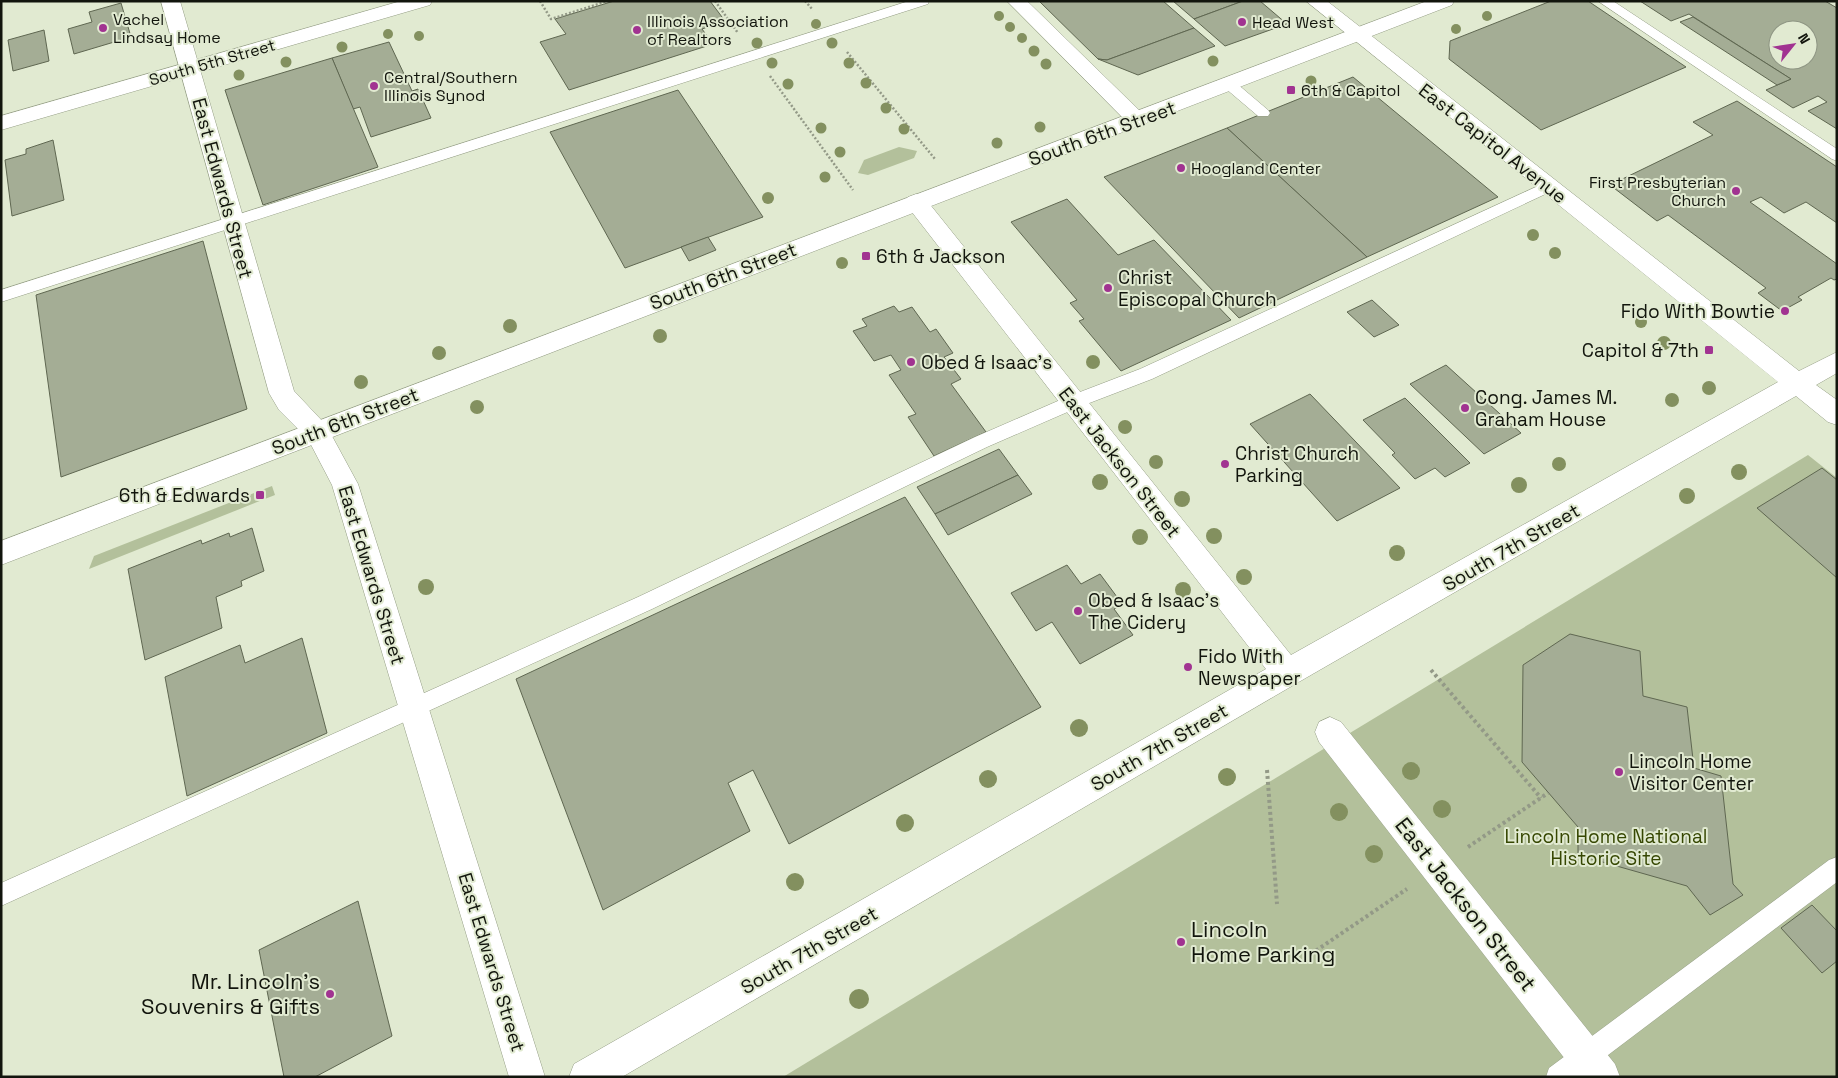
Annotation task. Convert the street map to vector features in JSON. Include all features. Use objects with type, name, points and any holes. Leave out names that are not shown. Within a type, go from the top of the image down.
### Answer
[{"type":"street","name":"East Edwards Street","points":[[170,1],[191,68],[232,221],[282,393],[288,403],[317,432],[345,484],[527,1077]]},
{"type":"street","name":"South 5th Street","points":[[1,123],[423,1]]},
{"type":"street","points":[[1016,1],[1137,120]]},
{"type":"street","name":"East Capitol Avenue","points":[[1314,1],[1837,414]]},
{"type":"street","name":"South 6th Street","points":[[1,553],[916,202],[1358,36],[1445,1]]},
{"type":"street","name":"East Jackson Street","points":[[916,202],[1287,673]]},
{"type":"street","name":"South 7th Street","points":[[587,1077],[1287,673],[1837,361]]},
{"type":"street","name":"East Jackson Street","points":[[1330,732],[1594,1066]]},
{"type":"lane","points":[[1,296],[922,1]]},
{"type":"lane","points":[[1604,1],[1837,156]]},
{"type":"lane","points":[[1223,87],[1256,116]]},
{"type":"lane","points":[[1,895],[413,709],[740,558],[981,442],[1073,402],[1146,374],[1549,186]]},
{"type":"lane","points":[[1558,1077],[1594,1066],[1837,868]]},
{"type":"path","points":[[540,1],[551,18],[608,1]]},
{"type":"path","points":[[715,1],[852,190]]},
{"type":"path","points":[[805,1],[935,159]]},
{"type":"path","points":[[1430,670],[1540,798]]},
{"type":"path","points":[[1267,770],[1276,904]]},
{"type":"path","points":[[1311,954],[1381,906]]},
{"type":"green space","points":[[899,147],[917,151],[914,158],[868,175],[858,173],[864,160]]},
{"type":"green space","name":"Lincoln Home National Historic Site","points":[[1808,455],[1837,478],[1837,1077],[783,1077]]},
{"type":"green space","points":[[272,486],[275,495],[89,569],[94,556]]},
{"type":"building","points":[[614,1],[710,1],[725,21],[702,29],[713,44],[569,90],[540,42],[566,34],[555,19]]},
{"type":"building","points":[[1039,1],[1163,1],[1194,28],[1107,60],[1098,59]]},
{"type":"building","points":[[1173,1],[1243,1],[1194,19]]},
{"type":"building","points":[[1243,1],[1260,1],[1287,24],[1225,46],[1194,19]]},
{"type":"building","points":[[1551,1],[1588,1],[1686,67],[1541,130],[1449,59],[1450,41]]},
{"type":"building","points":[[1640,1],[1825,1],[1837,8],[1837,129],[1808,111],[1827,102],[1818,96],[1793,108],[1766,90],[1791,79],[1777,70],[1818,70],[1818,20],[1768,20],[1768,64],[1689,14],[1671,21]]},
{"type":"building","points":[[121,3],[131,37],[74,54],[68,29],[92,22],[89,12]]},
{"type":"building","points":[[1693,17],[1768,64],[1768,70],[1777,70],[1791,79],[1777,85],[1680,22]]},
{"type":"building","points":[[1194,28],[1215,46],[1138,75],[1098,59],[1107,60]]},
{"type":"building","points":[[44,30],[49,61],[13,71],[8,40]]},
{"type":"building","points":[[389,42],[412,91],[418,89],[431,118],[371,137],[360,107],[353,109],[332,58]]},
{"type":"building","points":[[332,58],[378,167],[263,205],[225,90]]},
{"type":"building","points":[[1353,77],[1498,197],[1367,257],[1227,128]]},
{"type":"building","points":[[678,90],[763,217],[625,268],[550,132]]},
{"type":"building","points":[[1737,101],[1837,167],[1837,223],[1806,202],[1784,213],[1761,197],[1750,202],[1837,264],[1837,279],[1831,278],[1798,297],[1802,300],[1782,311],[1758,293],[1766,288],[1668,215],[1657,221],[1610,185],[1713,135],[1693,122]]},
{"type":"building","points":[[1227,128],[1367,257],[1239,318],[1104,177]]},
{"type":"building","points":[[53,140],[64,200],[12,216],[5,160],[26,154],[26,149]]},
{"type":"building","points":[[1067,199],[1118,255],[1154,240],[1231,320],[1121,371],[1079,321],[1084,319],[1070,303],[1077,300],[1011,222]]},
{"type":"building","points":[[708,237],[716,250],[689,261],[681,247]]},
{"type":"building","points":[[203,241],[247,409],[61,477],[36,295]]},
{"type":"building","points":[[1372,300],[1399,325],[1374,337],[1347,312]]},
{"type":"building","points":[[894,306],[899,312],[912,307],[930,332],[936,329],[953,353],[944,357],[961,379],[951,384],[986,432],[934,456],[908,417],[916,414],[889,375],[901,370],[891,355],[874,361],[853,331],[867,326],[862,319]]},
{"type":"building","name":"Cong. James M. Graham House","points":[[1446,365],[1521,433],[1484,454],[1410,384]]},
{"type":"building","points":[[1310,394],[1400,488],[1337,521],[1250,424]]},
{"type":"building","points":[[1405,398],[1470,463],[1445,477],[1435,468],[1415,479],[1392,455],[1395,453],[1363,420]]},
{"type":"building","points":[[999,449],[1018,475],[935,514],[917,487]]},
{"type":"building","points":[[1822,468],[1837,480],[1837,578],[1757,508]]},
{"type":"building","points":[[1018,475],[1032,494],[948,535],[935,514]]},
{"type":"building","points":[[905,497],[1041,707],[789,844],[753,770],[728,783],[750,831],[603,910],[516,679]]},
{"type":"building","points":[[252,528],[264,571],[241,581],[242,586],[216,597],[222,628],[145,660],[128,569],[201,540],[202,544],[229,533],[230,537]]},
{"type":"building","points":[[1067,565],[1081,584],[1100,574],[1123,605],[1114,609],[1133,635],[1080,664],[1052,622],[1036,631],[1011,593]]},
{"type":"building","name":"Lincoln Home Visitor Center","points":[[1570,634],[1640,651],[1643,696],[1687,707],[1694,768],[1721,776],[1733,884],[1743,895],[1710,915],[1687,886],[1578,855],[1578,827],[1522,762],[1523,665]]},
{"type":"building","points":[[302,638],[327,733],[187,796],[165,677],[240,645],[245,663]]},
{"type":"building","points":[[358,901],[392,1036],[315,1077],[284,1077],[259,950]]},
{"type":"building","points":[[1812,905],[1837,931],[1837,961],[1822,973],[1781,928]]},
{"type":"place","name":"Head West","points":[[1242,22]]},
{"type":"place","name":"Vachel Lindsay Home","points":[[103,28]]},
{"type":"place","name":"Illinois Association of Realtors","points":[[637,30]]},
{"type":"place","name":"Central/Southern Illinois Synod","points":[[374,86]]},
{"type":"place","name":"6th & Capitol","points":[[1291,90]]},
{"type":"place","name":"Hoogland Center","points":[[1181,168]]},
{"type":"place","name":"First Presbyterian Church","points":[[1736,191]]},
{"type":"place","name":"6th & Jackson","points":[[866,256]]},
{"type":"place","name":"Christ Episcopal Church","points":[[1108,288]]},
{"type":"place","name":"Fido With Bowtie","points":[[1785,311]]},
{"type":"place","name":"Capitol & 7th","points":[[1709,350]]},
{"type":"place","name":"Obed & Isaac's","points":[[911,362]]},
{"type":"place","name":"Cong. James M. Graham House","points":[[1465,408]]},
{"type":"place","name":"Christ Church Parking","points":[[1225,464]]},
{"type":"place","name":"6th & Edwards","points":[[260,495]]},
{"type":"place","name":"Obed & Isaac's The Cidery","points":[[1078,611]]},
{"type":"place","name":"Fido With Newspaper","points":[[1188,667]]},
{"type":"place","name":"Lincoln Home Visitor Center","points":[[1619,772]]},
{"type":"place","name":"Lincoln Home Parking","points":[[1181,942]]},
{"type":"place","name":"Mr. Lincoln's Souvenirs & Gifts","points":[[330,994]]}]
